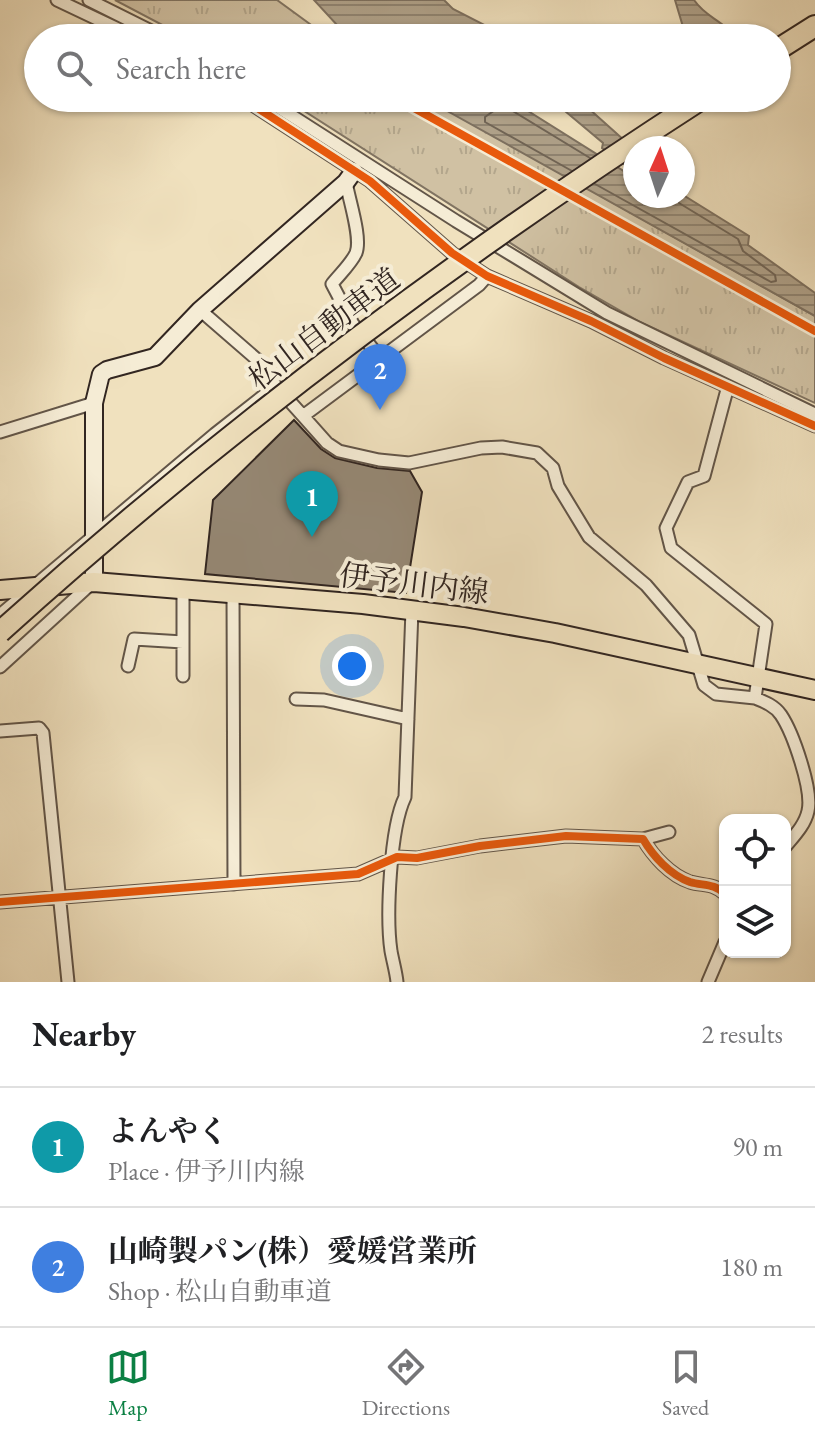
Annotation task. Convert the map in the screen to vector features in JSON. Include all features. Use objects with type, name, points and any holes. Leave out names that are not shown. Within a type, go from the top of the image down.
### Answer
[{"type":"highway","points":[[791,41],[815,26]]},
{"type":"highway","name":"松山自動車道","points":[[0,632],[130,520],[268,408],[408,301],[540,207],[682,112]]},
{"type":"main road","name":"伊予川内線","points":[[0,590],[94,582],[412,610],[555,633],[815,690]]},
{"type":"street","points":[[57,0],[108,24]]},
{"type":"street","points":[[89,0],[137,24]]},
{"type":"street","points":[[261,112],[350,177],[388,195],[452,253],[487,276],[815,426]]},
{"type":"street","points":[[286,112],[468,229],[607,313],[815,414]]},
{"type":"street","points":[[0,667],[94,582],[94,403],[101,374],[155,357],[200,310],[350,177]]},
{"type":"street","points":[[350,177],[351,214],[358,234],[356,253],[332,284],[353,324],[380,358]]},
{"type":"street","points":[[303,416],[487,276]]},
{"type":"street","points":[[200,310],[261,363],[276,386],[327,443],[339,451],[409,463],[481,448],[502,447],[537,453],[553,468],[558,486],[589,537],[662,602],[689,635],[704,685],[709,691],[755,698],[767,703],[782,716],[796,748],[809,803],[805,821],[791,839]]},
{"type":"street","points":[[0,615],[95,533],[276,386]]},
{"type":"street","points":[[728,386],[704,476],[688,482],[666,528],[671,548],[766,624],[755,698]]},
{"type":"street","points":[[0,432],[94,403]]},
{"type":"street","points":[[183,588],[183,676]]},
{"type":"street","points":[[233,592],[234,884]]},
{"type":"street","points":[[397,982],[390,938],[391,860],[405,797],[412,610]]},
{"type":"street","points":[[128,666],[134,639],[183,642]]},
{"type":"street","points":[[296,699],[324,700],[408,719]]},
{"type":"street","points":[[0,731],[39,728],[43,733],[68,982]]},
{"type":"street","points":[[0,902],[358,874],[391,860],[557,837],[643,839],[669,832]]},
{"type":"street","points":[[643,839],[658,860],[683,879],[713,885],[719,890]]},
{"type":"street","points":[[708,982],[719,956]]},
{"type":"green space","points":[[115,0],[277,0],[310,24],[160,24]]},
{"type":"green space","points":[[306,112],[451,112],[815,316],[815,403],[640,322],[579,287]]},
{"type":"water","points":[[314,0],[444,0],[453,9],[482,24],[336,24]]},
{"type":"water","points":[[675,0],[694,0],[721,24],[682,24]]},
{"type":"water","points":[[449,112],[530,112],[623,170],[623,208],[695,208],[695,202],[749,236],[748,245],[815,293],[815,316]]},
{"type":"water","points":[[566,112],[593,112],[623,139],[623,163],[602,148],[603,143]]},
{"type":"building","points":[[294,420],[321,449],[335,458],[377,468],[410,471],[422,492],[406,593],[205,574],[213,500]]},
{"type":"cycle path","points":[[264,112],[370,181],[452,253],[487,276],[815,426]]},
{"type":"cycle path","points":[[421,112],[815,331]]},
{"type":"cycle path","points":[[0,902],[358,874],[397,857],[417,858],[480,846],[566,836],[643,839],[657,858],[676,875],[719,890]]},
{"type":"place","name":"山崎製パン(株）愛媛営業所","points":[[380,410]]},
{"type":"place","name":"よんやく","points":[[312,537]]}]
